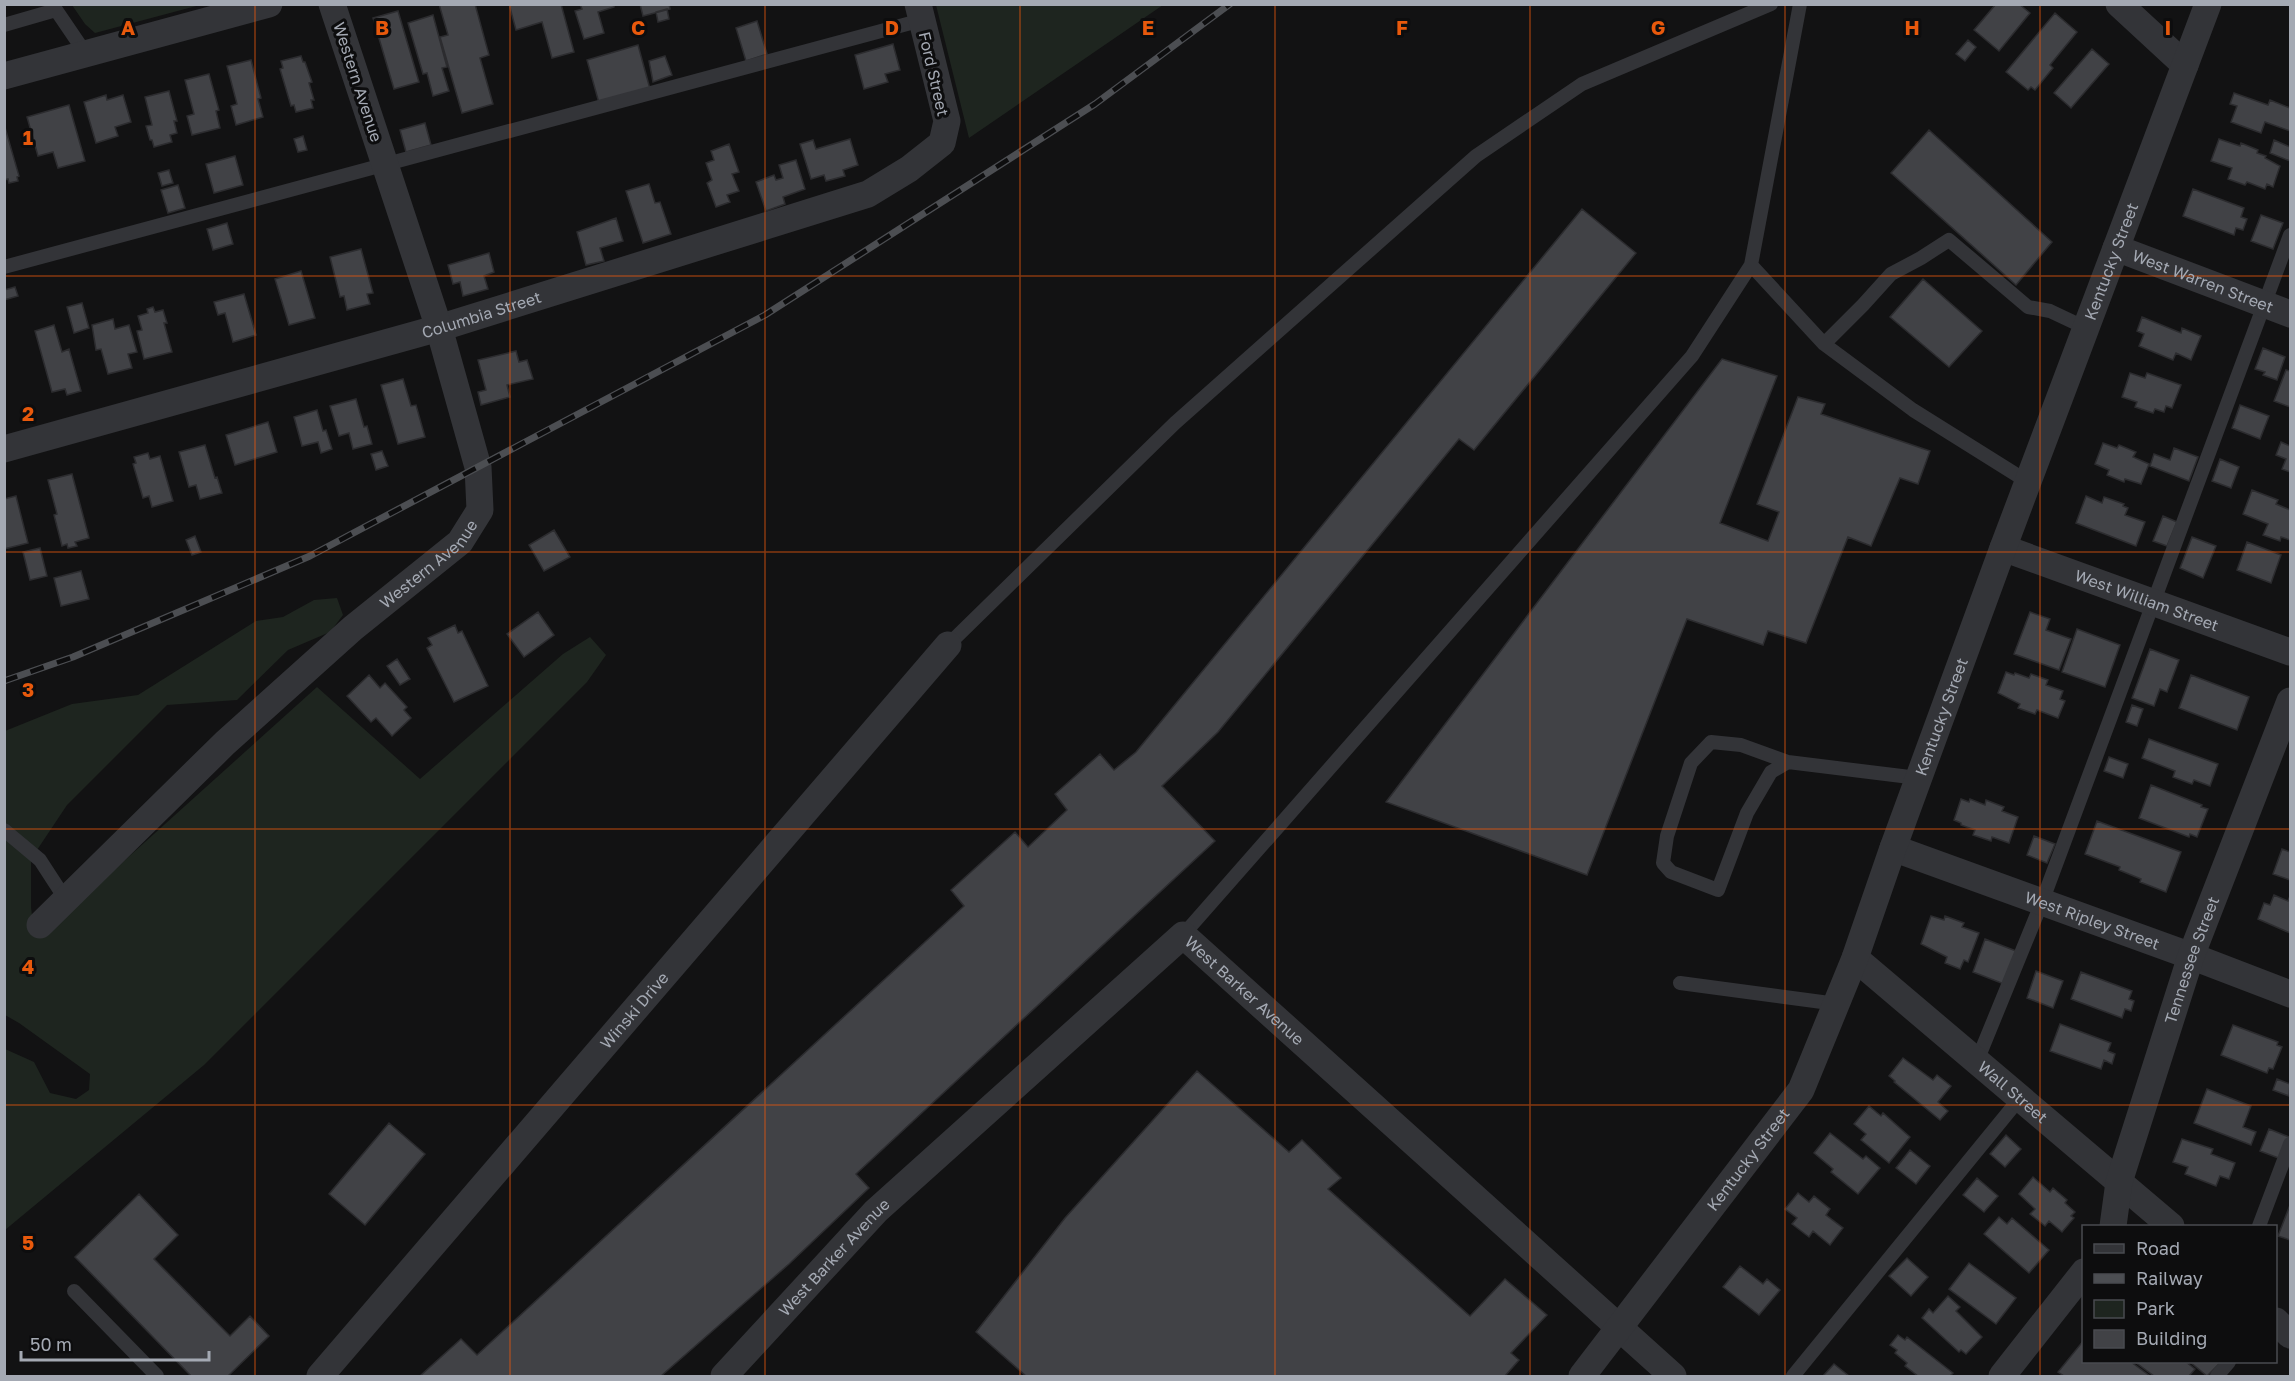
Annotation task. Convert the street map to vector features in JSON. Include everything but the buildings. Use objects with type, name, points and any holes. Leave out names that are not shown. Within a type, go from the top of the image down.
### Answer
[{"type":"street","points":[[4,76],[269,4]]},
{"type":"street","name":"Western Avenue","points":[[40,925],[225,743],[353,628],[460,542],[480,510],[478,467],[439,328],[332,4]]},
{"type":"street","points":[[2119,4],[2185,65]]},
{"type":"street","name":"Kentucky Street","points":[[1582,1377],[1801,1090],[1855,958],[1918,778],[2003,548],[2208,4]]},
{"type":"street","name":"Ford Street","points":[[920,12],[947,121],[942,143]]},
{"type":"street","name":"Columbia Street","points":[[4,449],[439,328],[868,194],[909,169],[942,143]]},
{"type":"street","name":"West Warren Street","points":[[2116,248],[2290,314]]},
{"type":"street","name":"West William Street","points":[[2003,548],[2290,652]]},
{"type":"street","name":"Winski Drive","points":[[320,1377],[948,645]]},
{"type":"street","name":"Tennessee Street","points":[[2113,1225],[2119,1182],[2191,956],[2290,701]]},
{"type":"street","name":"West Ripley Street","points":[[1893,848],[2290,994]]},
{"type":"street","name":"West Barker Avenue","points":[[724,1377],[876,1211],[1183,935],[1673,1377]]},
{"type":"street","name":"Wall Street","points":[[1855,958],[2169,1225]]},
{"type":"street","points":[[2002,1377],[2082,1275]]},
{"type":"street","points":[[2277,1323],[2290,1335]]},
{"type":"lane","points":[[948,645],[1175,423],[1476,156],[1582,84],[1771,4]]},
{"type":"lane","points":[[1183,935],[1692,356],[1751,265],[1800,4]]},
{"type":"lane","points":[[4,25],[54,7],[86,54]]},
{"type":"lane","points":[[4,267],[386,166],[920,12]]},
{"type":"lane","points":[[1977,1061],[2042,902],[2290,235]]},
{"type":"lane","points":[[1824,344],[1891,274],[1949,240],[2028,307],[2050,311],[2086,328]]},
{"type":"lane","points":[[1751,265],[1824,344],[1912,410],[2028,482]]},
{"type":"lane","points":[[1788,762],[1771,772],[1747,813],[1718,890],[1671,872],[1663,863],[1667,836],[1691,763],[1711,742],[1741,745],[1788,762],[1918,778]]},
{"type":"lane","points":[[4,830],[40,860],[66,900]]},
{"type":"lane","points":[[1680,983],[1837,1004]]},
{"type":"lane","points":[[1793,1377],[2020,1098]]},
{"type":"lane","points":[[2260,1225],[2290,1144]]},
{"type":"lane","points":[[74,1291],[157,1377]]},
{"type":"lane","points":[[2217,1377],[2228,1363]]},
{"type":"green space","points":[[936,4],[1163,5],[969,138]]},
{"type":"green space","points":[[72,5],[200,5],[95,33],[85,24]]},
{"type":"green space","points":[[337,598],[343,615],[330,632],[288,650],[237,700],[167,705],[67,805],[31,859],[31,907],[34,933],[53,925],[317,687],[420,779],[563,654],[590,637],[606,655],[587,682],[204,1065],[5,1230],[5,1049],[34,1062],[50,1093],[76,1099],[89,1090],[90,1074],[5,1015],[5,731],[72,704],[138,695],[256,621],[283,617],[314,600]]},
{"type":"railway","points":[[4,681],[73,657],[310,556],[765,315],[1095,104],[1230,4]]}]
